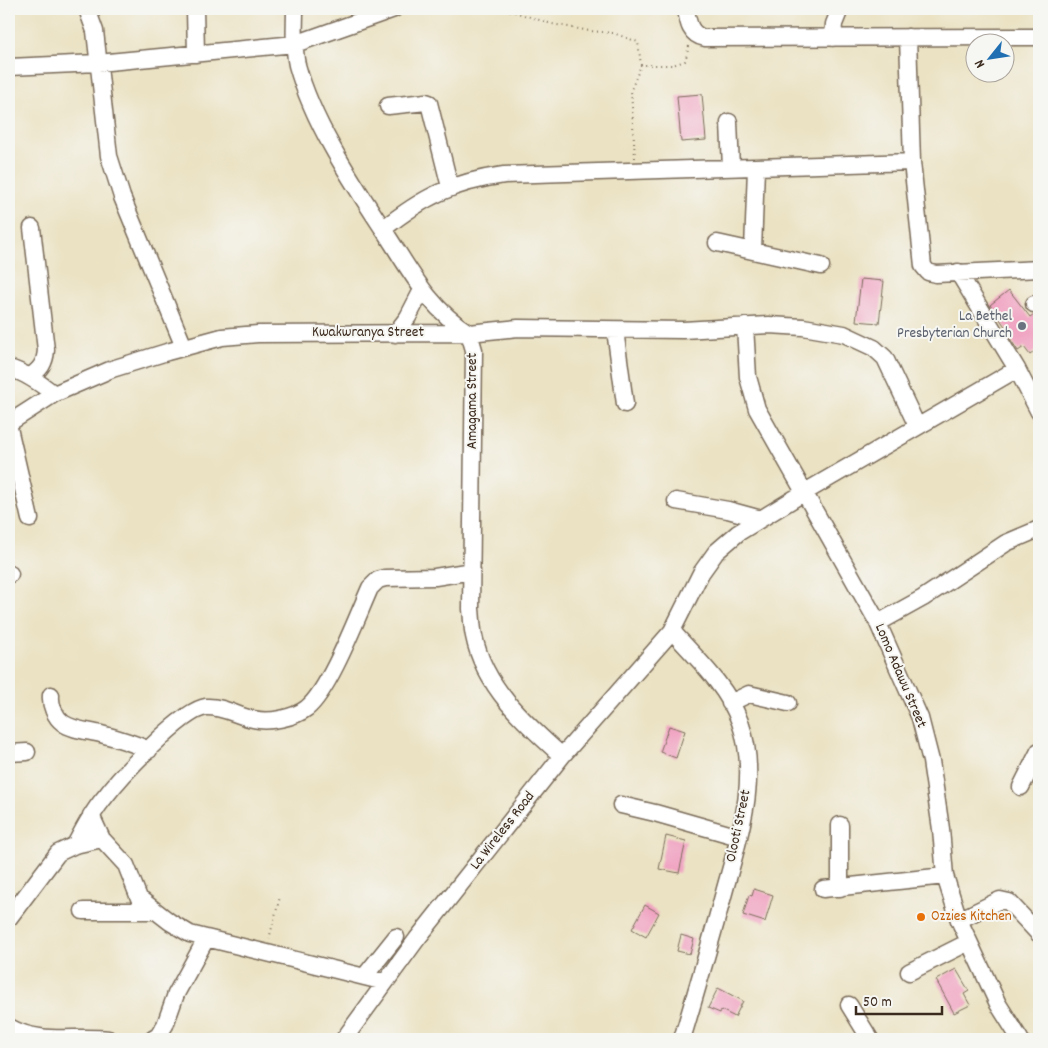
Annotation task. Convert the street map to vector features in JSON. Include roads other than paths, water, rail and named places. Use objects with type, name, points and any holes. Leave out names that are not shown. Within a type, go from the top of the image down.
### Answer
[{"type":"street","points":[[87,9],[95,31],[109,156],[122,197],[184,347]]},
{"type":"street","points":[[195,9],[196,54]]},
{"type":"street","name":"Amagama Street","points":[[295,9],[297,64],[307,93],[328,138],[354,186],[422,290],[451,322],[469,333],[474,350],[471,609],[474,636],[484,667],[497,690],[511,708],[562,756]]},
{"type":"street","points":[[9,67],[98,63],[295,44],[394,9]]},
{"type":"street","points":[[686,9],[688,23],[693,32],[698,36],[724,38],[1039,37]]},
{"type":"street","points":[[833,38],[834,24],[840,9]]},
{"type":"street","points":[[908,37],[912,162],[923,266],[928,272],[936,274],[1039,269]]},
{"type":"street","points":[[388,106],[429,103],[450,187]]},
{"type":"street","points":[[729,122],[731,168]]},
{"type":"street","points":[[383,229],[421,201],[450,187],[504,175],[912,162]]},
{"type":"street","points":[[753,250],[756,168]]},
{"type":"street","points":[[30,377],[42,367],[46,360],[32,228]]},
{"type":"street","points":[[717,244],[753,250],[820,266]]},
{"type":"street","points":[[958,272],[1017,369],[1039,412]]},
{"type":"street","points":[[395,334],[408,316],[422,290]]},
{"type":"street","name":"Kwakwranya Street","points":[[9,422],[54,394],[112,370],[222,337],[258,334],[469,333],[518,328],[683,330],[769,325],[835,332],[874,348],[885,358],[917,426]]},
{"type":"street","name":"Lomo Adawu Street","points":[[745,326],[748,377],[757,408],[878,622],[920,718],[931,761],[946,876],[959,920],[998,1004],[1020,1039]]},
{"type":"street","points":[[615,330],[625,404]]},
{"type":"street","points":[[9,368],[30,377],[54,394]]},
{"type":"street","name":"La Wireless Road","points":[[344,1039],[384,982],[562,756],[672,631],[701,573],[716,552],[738,533],[805,492],[1017,369]]},
{"type":"street","points":[[9,428],[30,520]]},
{"type":"street","points":[[676,501],[728,510],[762,519]]},
{"type":"street","points":[[878,622],[923,598],[1006,543],[1039,529]]},
{"type":"street","points":[[75,845],[104,797],[172,728],[194,712],[203,708],[220,708],[260,720],[292,716],[309,706],[318,696],[331,674],[373,584],[385,578],[435,577],[472,571]]},
{"type":"street","name":"Olooti Street","points":[[672,631],[713,676],[730,702],[740,721],[748,765],[748,798],[739,837],[682,1039]]},
{"type":"street","points":[[730,702],[749,694],[788,703]]},
{"type":"street","points":[[51,695],[54,711],[63,723],[74,728],[127,741],[149,750]]},
{"type":"street","points":[[1021,787],[1039,751]]},
{"type":"street","points":[[9,752],[27,752]]},
{"type":"street","points":[[621,805],[739,837]]},
{"type":"street","points":[[91,816],[102,839],[126,866],[139,898],[154,911],[190,934],[384,982]]},
{"type":"street","points":[[840,825],[832,888],[946,876]]},
{"type":"street","points":[[9,918],[58,853],[75,845],[102,839]]},
{"type":"street","points":[[959,920],[1000,900],[1004,900],[1009,902],[1039,934]]},
{"type":"street","points":[[82,911],[154,911]]},
{"type":"street","points":[[364,977],[396,937]]},
{"type":"street","points":[[153,1039],[158,1036],[166,1025],[176,994],[206,939]]},
{"type":"street","points":[[908,972],[970,942]]},
{"type":"street","points":[[848,1006],[870,1039]]},
{"type":"street","points":[[9,1027],[21,1034],[32,1037],[108,1039]]},
{"type":"place","name":"La Bethel Presbyterian Church","points":[[1022,326]]},
{"type":"place","name":"Ozzies Kitchen","points":[[921,917]]}]
